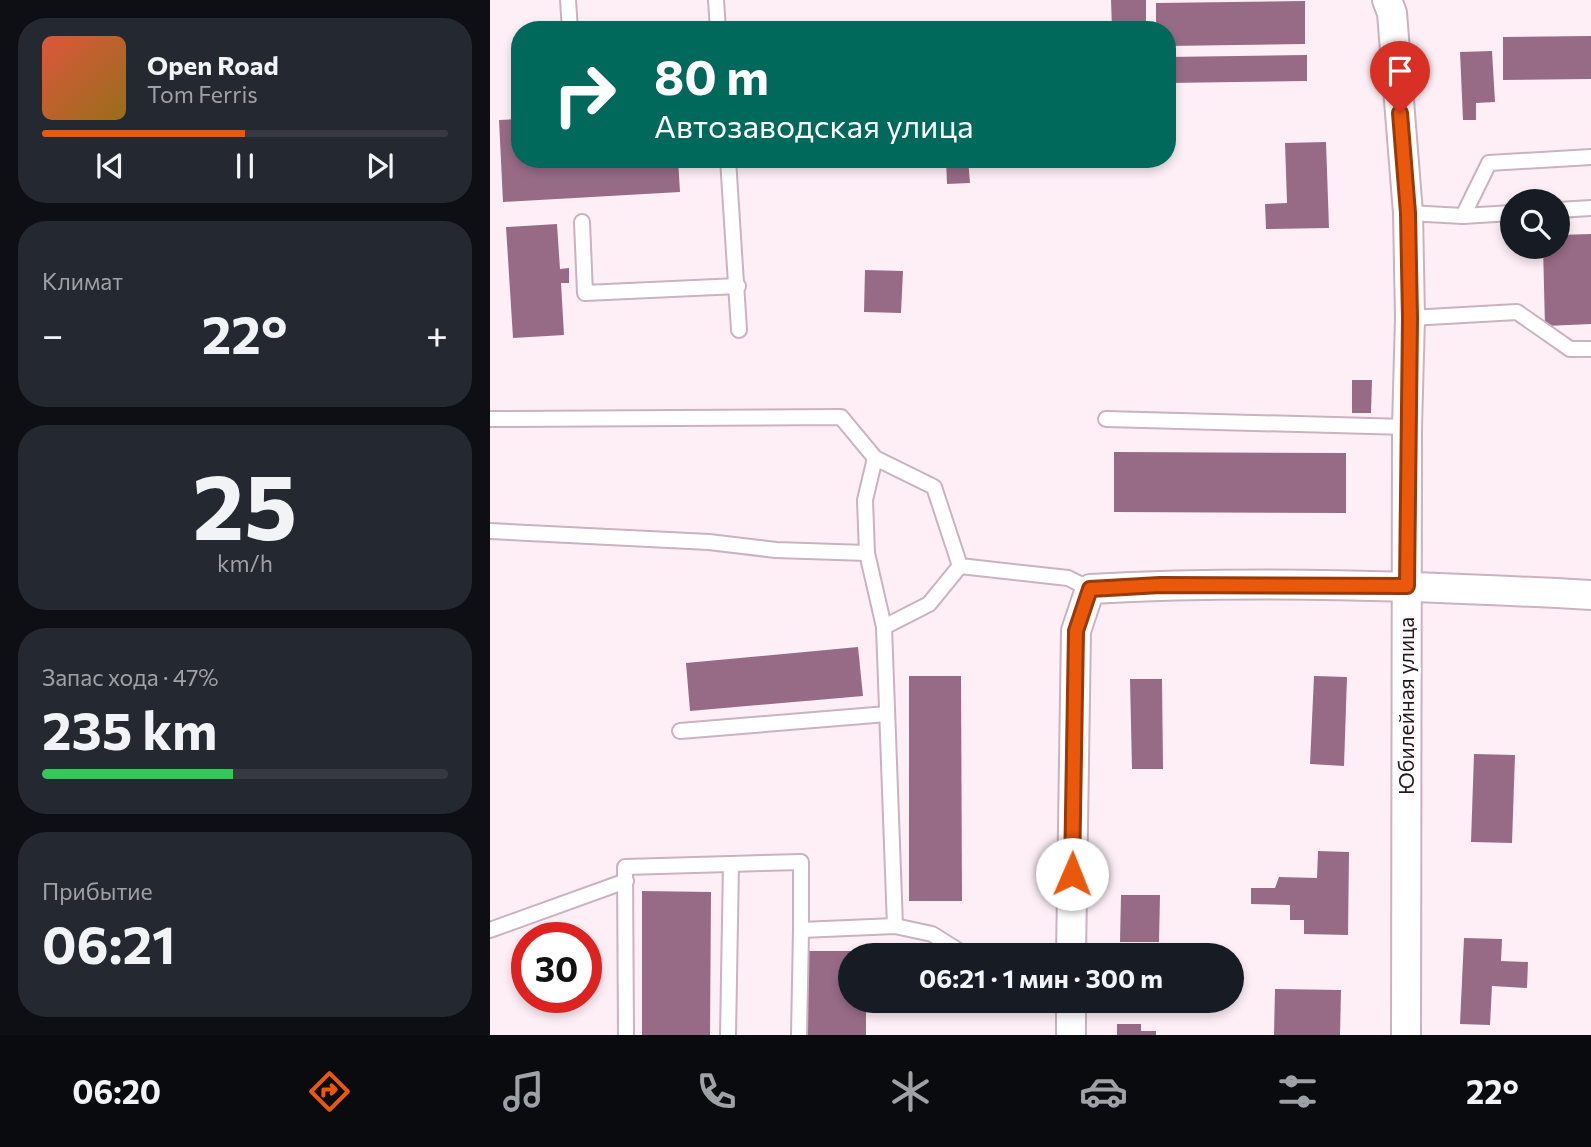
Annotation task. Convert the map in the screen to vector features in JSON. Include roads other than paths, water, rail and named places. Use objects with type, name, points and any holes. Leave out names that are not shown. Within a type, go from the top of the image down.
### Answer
[{"type":"street","name":"Юбилейная улица","points":[[1387,0],[1392,13],[1408,213],[1410,318],[1407,427],[1406,1035]]},
{"type":"street","points":[[1071,943],[1076,631],[1090,589],[1160,585],[1407,586],[1591,595]]},
{"type":"street","points":[[1071,1013],[1071,1035]]},
{"type":"lane","points":[[568,0],[569,21]]},
{"type":"lane","points":[[716,0],[717,21]]},
{"type":"lane","points":[[1463,216],[1489,163],[1591,158]]},
{"type":"lane","points":[[729,168],[740,330]]},
{"type":"lane","points":[[1570,209],[1591,208]]},
{"type":"lane","points":[[1408,213],[1463,216],[1500,214]]},
{"type":"lane","points":[[582,222],[585,293],[738,286]]},
{"type":"lane","points":[[1410,318],[1517,312],[1570,349],[1591,349]]},
{"type":"lane","points":[[490,419],[841,418],[876,458],[934,487],[960,566]]},
{"type":"lane","points":[[1106,419],[1407,427]]},
{"type":"lane","points":[[876,458],[865,500],[867,553],[884,627],[895,926]]},
{"type":"lane","points":[[490,531],[709,542],[776,550],[867,553]]},
{"type":"lane","points":[[960,566],[1068,578],[1090,589]]},
{"type":"lane","points":[[884,627],[929,604],[960,566]]},
{"type":"lane","points":[[680,731],[887,714]]},
{"type":"lane","points":[[626,1035],[625,867],[801,863],[799,1035]]},
{"type":"lane","points":[[728,1035],[731,864]]},
{"type":"lane","points":[[490,930],[626,880]]},
{"type":"lane","points":[[801,930],[895,926],[932,934],[946,943]]}]
